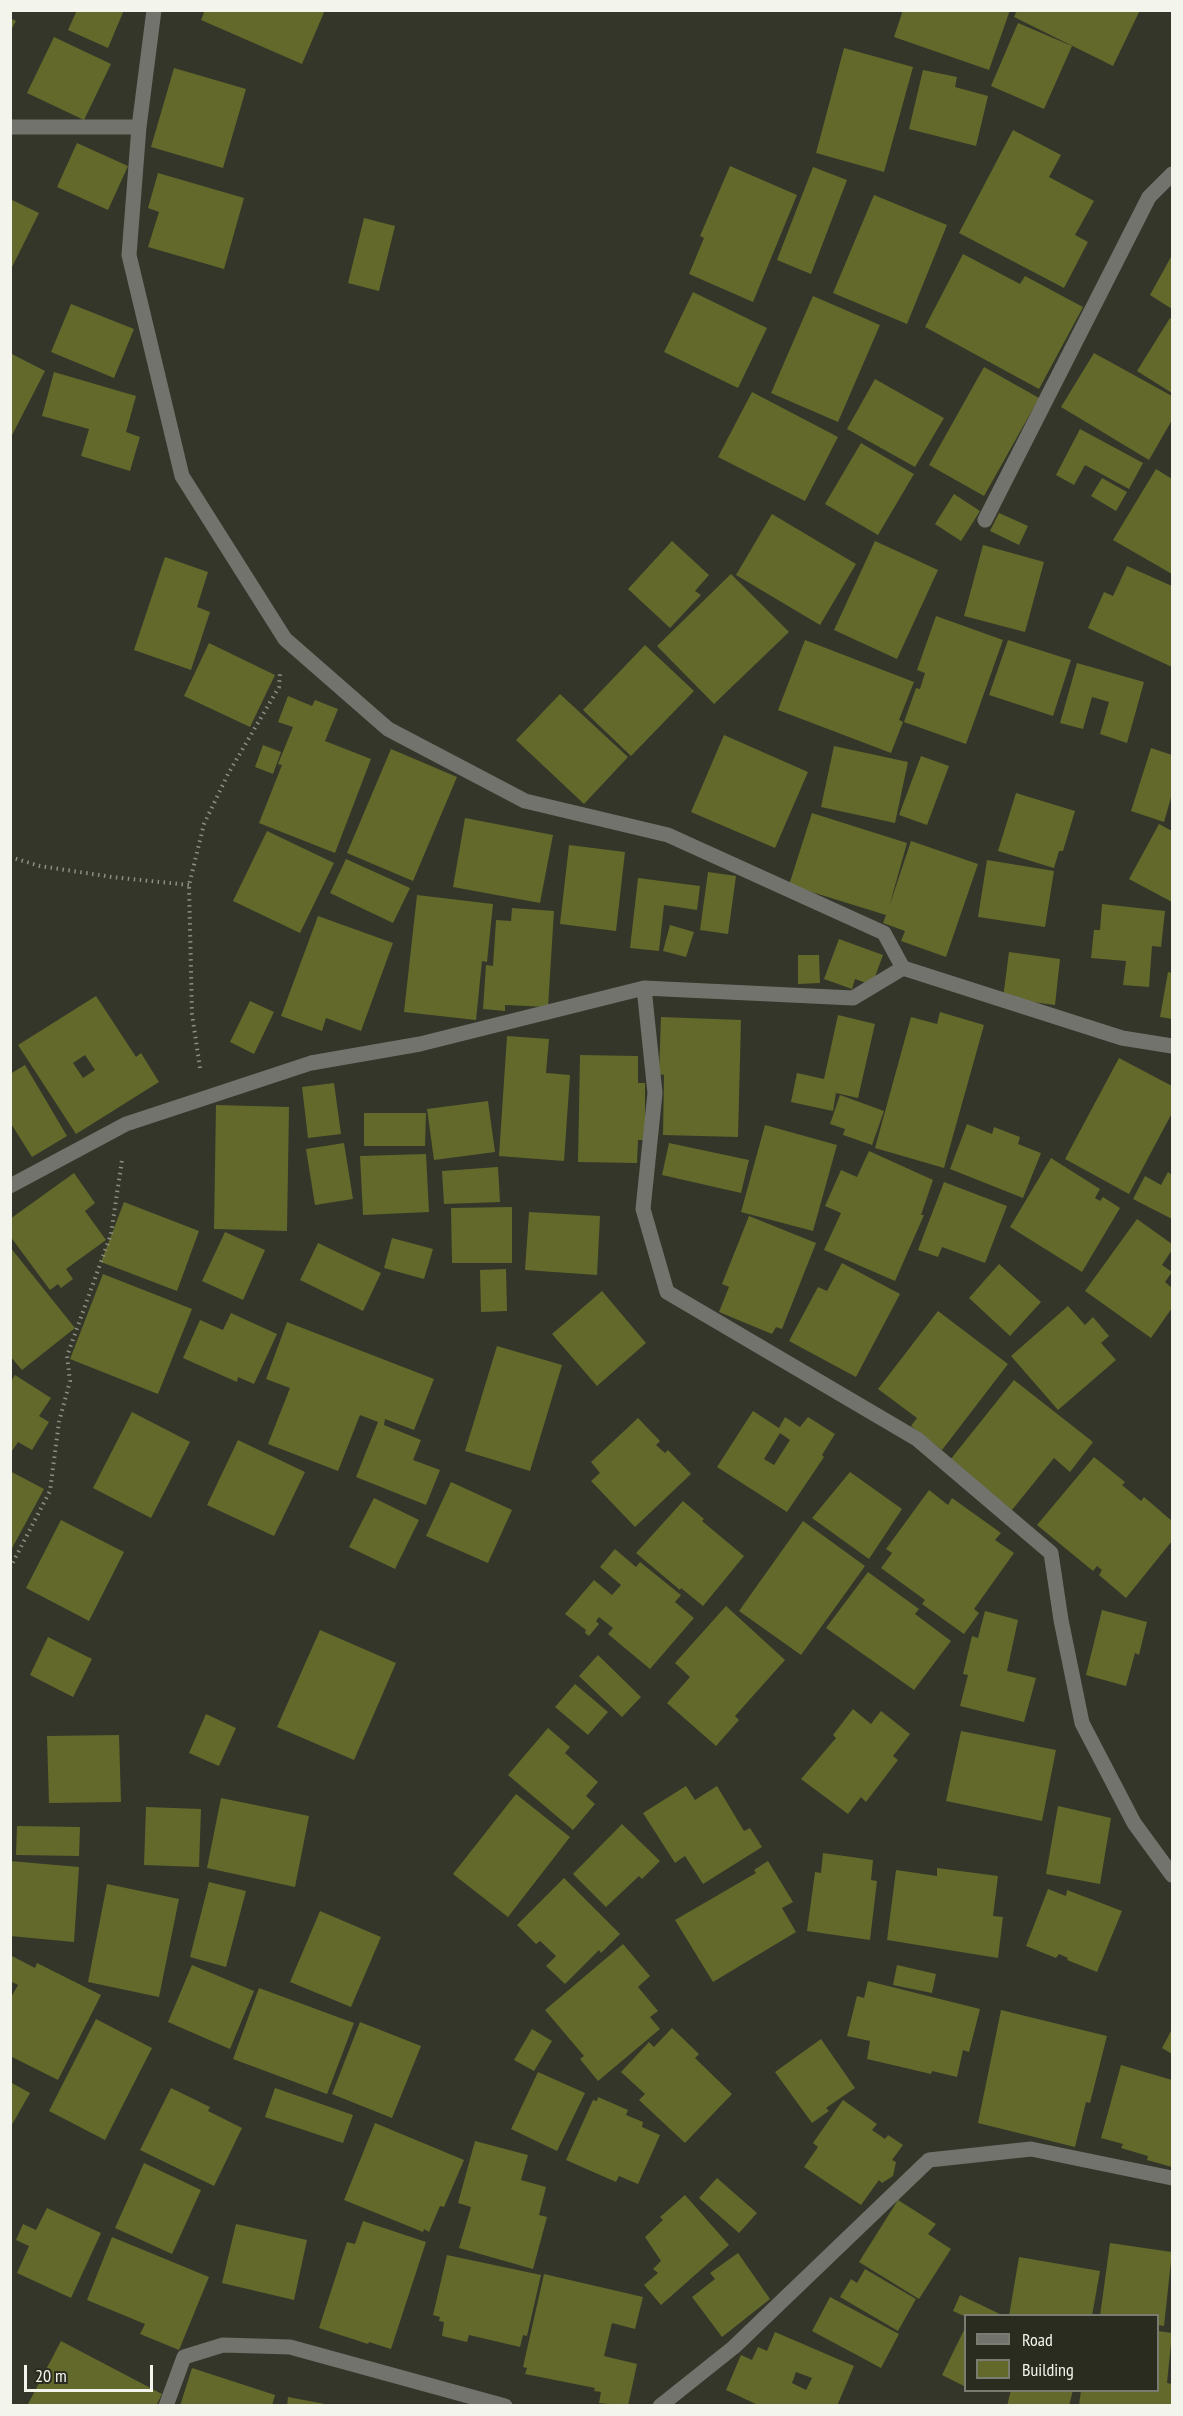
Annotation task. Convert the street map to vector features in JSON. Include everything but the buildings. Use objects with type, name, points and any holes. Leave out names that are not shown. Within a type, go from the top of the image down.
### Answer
[{"type":"street","points":[[154,10],[139,127],[129,255],[182,476],[285,639],[388,729],[525,801],[668,835],[884,933],[903,968],[1122,1038],[1173,1046]]},
{"type":"street","points":[[10,128],[139,127]]},
{"type":"street","points":[[985,520],[1149,197],[1173,174]]},
{"type":"street","points":[[10,1186],[126,1124],[311,1063],[420,1044],[644,988],[854,998],[903,968]]},
{"type":"street","points":[[644,988],[655,1093],[643,1209],[667,1292],[917,1439],[1051,1553],[1061,1620],[1082,1723],[1134,1823],[1173,1875]]},
{"type":"street","points":[[660,2406],[734,2347],[929,2160],[1031,2149],[1173,2178]]},
{"type":"street","points":[[166,2406],[184,2357],[223,2345],[290,2347],[505,2406]]},
{"type":"path","points":[[205,1099],[192,1014],[189,885],[204,824],[228,774],[279,687],[285,639]]},
{"type":"path","points":[[10,723],[10,731]]},
{"type":"path","points":[[10,857],[40,866],[112,877],[189,885]]},
{"type":"path","points":[[10,1568],[50,1491],[59,1422],[70,1381],[67,1356],[111,1234],[118,1200],[126,1124]]}]
